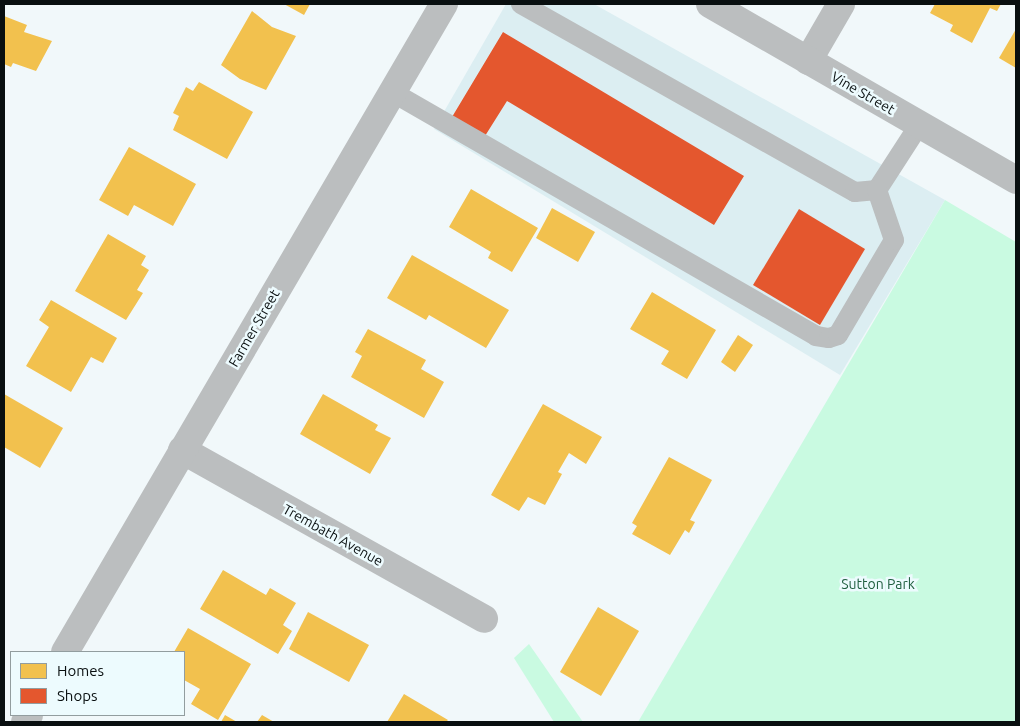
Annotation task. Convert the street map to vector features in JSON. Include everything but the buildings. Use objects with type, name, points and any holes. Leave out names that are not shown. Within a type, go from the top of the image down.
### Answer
[{"type":"street","name":"Farmer Street","points":[[66,651],[444,4]]},
{"type":"street","name":"Vine Street","points":[[710,4],[1016,180]]},
{"type":"street","points":[[808,61],[841,4]]},
{"type":"street","name":"Trembath Avenue","points":[[182,450],[484,619]]},
{"type":"lane","points":[[521,4],[837,184],[856,192],[877,190]]},
{"type":"lane","points":[[392,92],[816,336],[829,338],[838,334],[894,240],[877,190]]},
{"type":"lane","points":[[877,190],[919,125]]},
{"type":"shaded area","points":[[506,4],[594,4],[945,200],[840,375],[434,129]]},
{"type":"green space","name":"Sutton Park","points":[[945,200],[1016,242],[1016,722],[638,722]]},
{"type":"green space","points":[[529,644],[583,722],[554,722],[514,658]]}]
